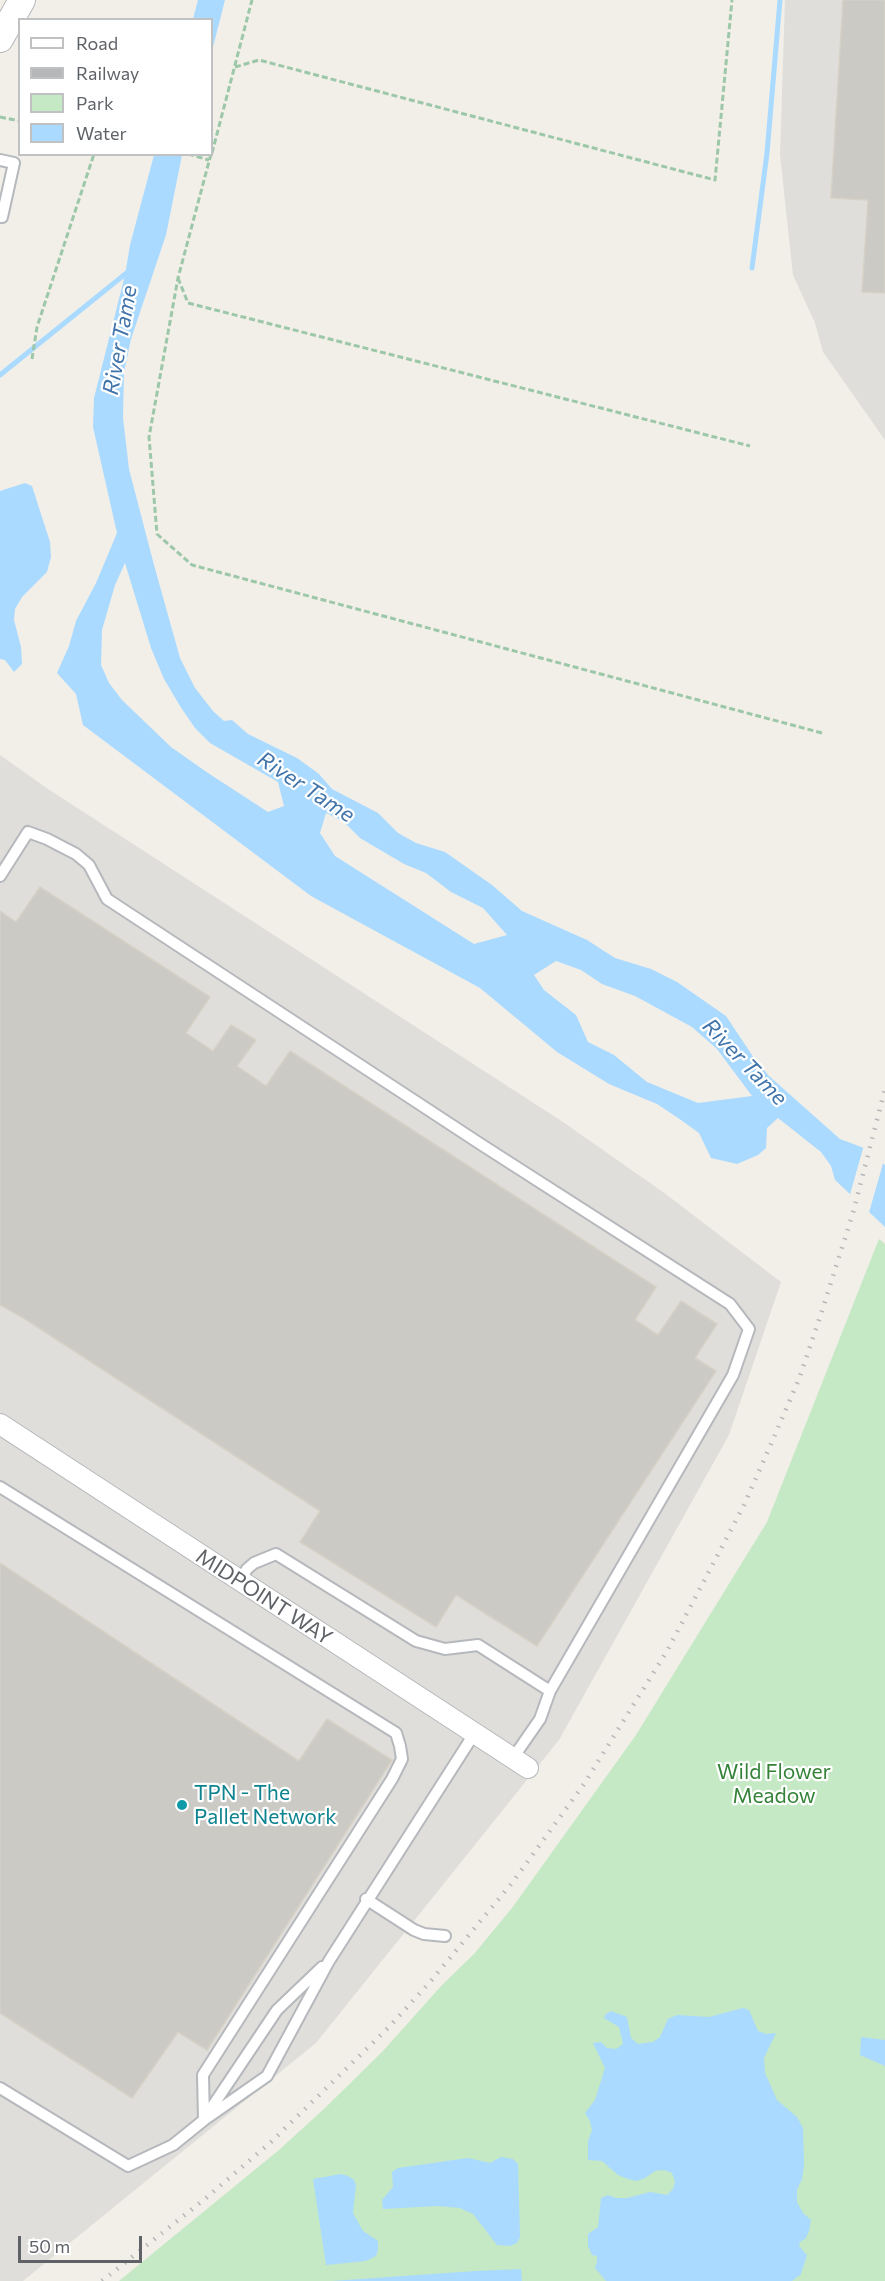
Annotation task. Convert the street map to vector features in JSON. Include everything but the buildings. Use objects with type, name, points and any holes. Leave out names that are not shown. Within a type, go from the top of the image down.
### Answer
[{"type":"street","points":[[0,39],[22,0]]},
{"type":"street","name":"MIDPOINT WAY","points":[[0,1424],[520,1763]]},
{"type":"lane","points":[[0,160],[14,163],[2,217],[0,217]]},
{"type":"lane","points":[[0,876],[27,832],[47,839],[76,854],[93,871],[107,899],[730,1305],[749,1329],[733,1375],[550,1691],[520,1763]]},
{"type":"lane","points":[[0,1487],[396,1733],[402,1759],[392,1779],[203,2075],[204,2120]]},
{"type":"lane","points":[[240,1581],[247,1569],[254,1563],[276,1554],[416,1641],[446,1649],[478,1645],[550,1691]]},
{"type":"lane","points":[[0,2088],[128,2166],[173,2145],[204,2120],[267,2076],[328,1961],[474,1734]]},
{"type":"lane","points":[[366,1899],[414,1930],[424,1934],[445,1936]]},
{"type":"lane","points":[[204,2120],[277,2010],[328,1961]]},
{"type":"path","points":[[213,147],[252,0]]},
{"type":"path","points":[[235,67],[259,60],[715,180],[732,0]]},
{"type":"path","points":[[0,117],[18,121]]},
{"type":"path","points":[[32,359],[36,333],[93,156]]},
{"type":"path","points":[[193,156],[210,160]]},
{"type":"path","points":[[211,156],[178,278],[149,437],[157,534],[192,565],[822,733]]},
{"type":"path","points":[[178,278],[188,303],[750,446]]},
{"type":"shaded area","points":[[785,0],[885,0],[885,440],[823,352],[815,323],[793,275],[780,155]]},
{"type":"shaded area","points":[[0,755],[48,789],[563,1122],[663,1192],[781,1282],[729,1435],[559,1740],[316,2043],[23,2281],[0,2281]]},
{"type":"green space","name":"Wild Flower Meadow","points":[[879,1239],[885,1244],[885,2281],[119,2281],[279,2150],[325,2108],[383,2051],[442,1985],[474,1954],[512,1908],[636,1735],[767,1522]]},
{"type":"water","points":[[198,0],[225,0],[213,47],[213,18],[193,18]]},
{"type":"water","name":"River Tame","points":[[154,156],[182,156],[166,235],[131,339],[124,372],[123,418],[129,469],[180,658],[195,688],[213,711],[224,721],[232,720],[248,734],[297,758],[319,774],[332,789],[378,813],[398,833],[416,843],[445,852],[492,885],[522,911],[587,940],[615,958],[651,969],[677,982],[726,1016],[769,1076],[840,1139],[864,1148],[885,1165],[885,1227],[835,1180],[831,1166],[821,1152],[778,1118],[767,1128],[766,1148],[758,1155],[737,1164],[711,1158],[699,1133],[681,1120],[657,1104],[609,1084],[557,1052],[480,988],[311,896],[83,725],[76,694],[57,673],[69,646],[76,621],[96,583],[117,533],[93,427],[94,398],[125,275],[130,245]],"holes":[[[125,563],[151,648],[164,679],[195,728],[210,743],[278,782],[284,806],[268,812],[171,747],[122,700],[109,683],[101,665],[102,630],[115,585]],[[326,813],[343,821],[360,838],[404,864],[426,873],[451,892],[483,908],[507,935],[474,944],[335,856],[320,833]],[[556,961],[581,970],[602,984],[635,996],[692,1027],[717,1049],[752,1096],[698,1103],[647,1082],[614,1055],[588,1042],[576,1015],[544,990],[534,975]]]},
{"type":"water","points":[[25,483],[32,486],[50,542],[51,557],[47,572],[22,597],[15,609],[14,620],[21,647],[22,664],[14,672],[5,660],[0,659],[0,491]]},
{"type":"water","points":[[743,2008],[749,2010],[758,2031],[766,2034],[776,2033],[764,2058],[765,2073],[777,2100],[797,2117],[803,2128],[804,2165],[802,2179],[797,2190],[797,2202],[803,2213],[811,2220],[806,2238],[800,2242],[799,2246],[807,2255],[801,2274],[792,2281],[606,2281],[595,2268],[597,2256],[592,2255],[588,2246],[588,2234],[598,2227],[601,2198],[608,2195],[627,2198],[650,2192],[667,2195],[673,2189],[675,2181],[672,2173],[664,2170],[655,2171],[637,2181],[628,2179],[618,2175],[602,2161],[588,2160],[588,2141],[592,2130],[585,2113],[595,2100],[605,2068],[593,2043],[601,2042],[607,2048],[616,2049],[623,2044],[619,2027],[604,2018],[605,2015],[611,2011],[627,2017],[631,2038],[638,2044],[653,2042],[660,2037],[668,2019],[677,2015],[709,2017]]},
{"type":"water","points":[[861,2037],[885,2040],[885,2066],[860,2055]]},
{"type":"water","points":[[501,2157],[513,2159],[518,2164],[520,2237],[517,2243],[510,2246],[497,2245],[473,2214],[460,2208],[438,2206],[383,2209],[382,2200],[393,2187],[392,2172],[398,2168],[468,2158],[490,2163]]},
{"type":"water","points":[[341,2174],[354,2180],[356,2185],[353,2213],[363,2231],[378,2241],[378,2250],[376,2256],[366,2261],[326,2265],[313,2179]]},
{"type":"water","points":[[521,2269],[522,2281],[332,2281],[475,2271]]},
{"type":"pier","points":[[864,1145],[884,1160],[868,1216],[849,1198]]},
{"type":"waterway","points":[[752,268],[767,153],[780,0]]},
{"type":"waterway","name":"River Tame","points":[[0,375],[129,271]]},
{"type":"railway","points":[[102,2281],[206,2198],[271,2142],[389,2027],[430,1982],[512,1883],[584,1784],[667,1651],[744,1505],[771,1444],[799,1379],[821,1314],[853,1213],[885,1089]]},
{"type":"place","name":"TPN - The Pallet Network","points":[[182,1805]]}]
